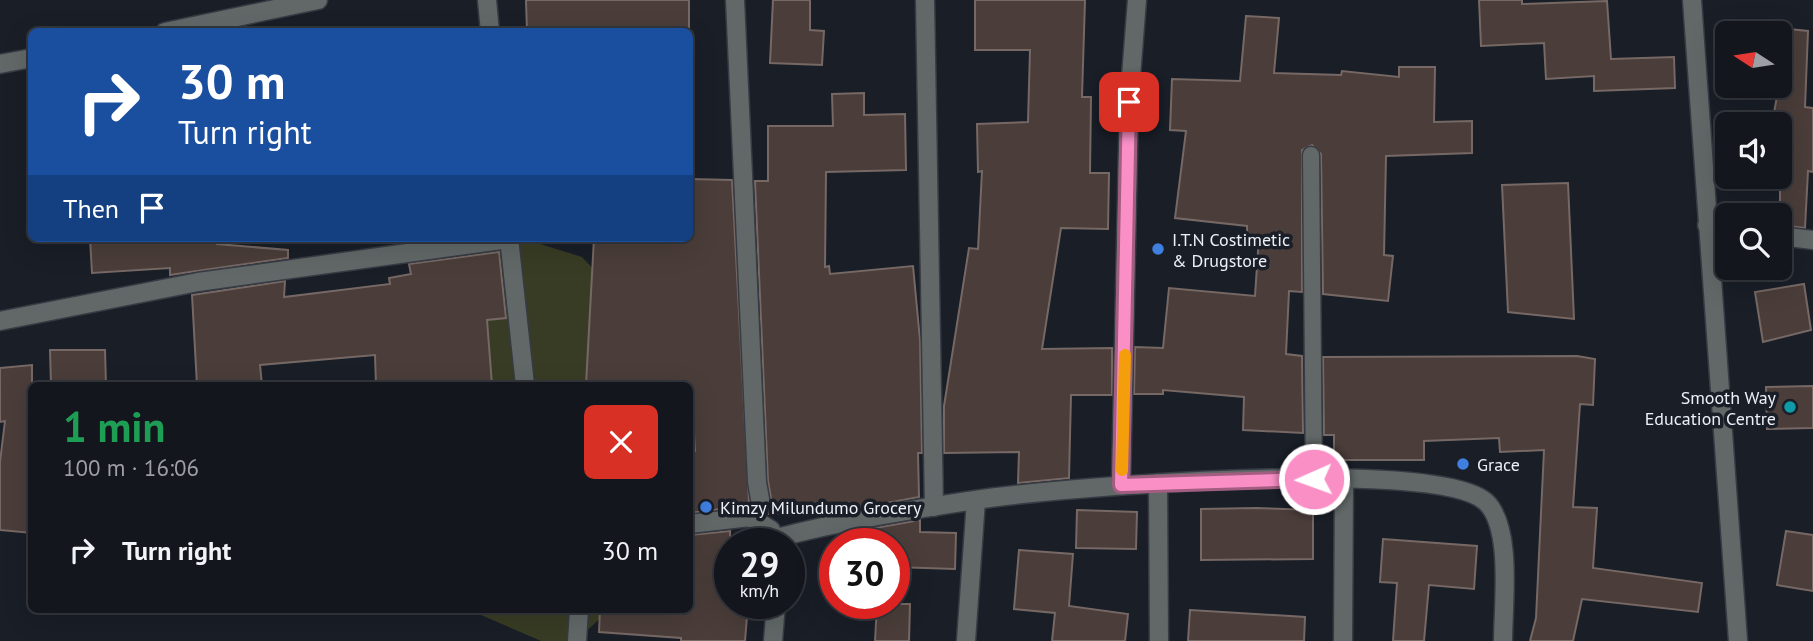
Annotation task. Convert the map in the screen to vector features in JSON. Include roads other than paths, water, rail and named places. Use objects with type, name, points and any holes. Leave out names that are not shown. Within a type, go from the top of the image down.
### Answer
[{"type":"street","points":[[184,28],[317,0]]},
{"type":"street","points":[[486,0],[490,28]]},
{"type":"street","points":[[735,0],[757,482],[761,505],[750,517]]},
{"type":"street","points":[[925,0],[933,508]]},
{"type":"street","points":[[1121,485],[1129,102],[1136,0]]},
{"type":"street","points":[[1692,0],[1738,641]]},
{"type":"street","points":[[0,65],[28,59]]},
{"type":"street","points":[[1707,225],[1715,226]]},
{"type":"street","points":[[1792,237],[1813,240]]},
{"type":"street","points":[[0,321],[198,282],[481,242]]},
{"type":"street","points":[[509,242],[525,382]]},
{"type":"street","points":[[805,532],[829,524],[976,499],[1121,485],[1345,477],[1403,479],[1467,491],[1486,502],[1497,520],[1503,545],[1503,641]]},
{"type":"street","points":[[1343,641],[1345,477]]},
{"type":"street","points":[[1158,483],[1159,641]]},
{"type":"street","points":[[966,641],[976,499]]},
{"type":"street","points":[[693,524],[750,517],[768,528]]},
{"type":"street","points":[[577,641],[579,613]]},
{"type":"street","points":[[773,641],[775,619]]},
{"type":"lane","points":[[1311,155],[1314,479]]},
{"type":"place","name":"I.T.N Costimetic & Drugstore","points":[[1158,249]]},
{"type":"place","name":"Smooth Way Education Centre","points":[[1790,407]]},
{"type":"place","name":"Grace","points":[[1463,464]]},
{"type":"place","name":"Kimzy Milundumo Grocery","points":[[706,507]]}]
